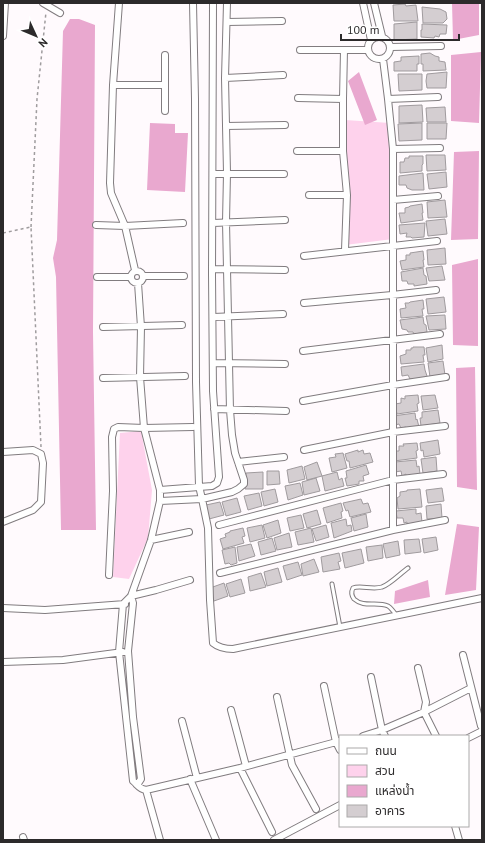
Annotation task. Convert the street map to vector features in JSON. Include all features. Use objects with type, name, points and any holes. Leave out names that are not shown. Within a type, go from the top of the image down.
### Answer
[{"type":"street","points":[[3,36],[5,3]]},
{"type":"street","points":[[119,3],[113,85],[110,183],[111,193],[125,226],[135,270]]},
{"type":"street","points":[[191,3],[195,99],[196,382],[199,486],[208,528],[213,643],[219,647],[233,650],[482,598]]},
{"type":"street","points":[[160,490],[212,486],[217,483],[219,477],[214,409],[213,363],[213,3]]},
{"type":"street","points":[[160,501],[202,499],[232,492],[244,484],[235,453],[230,410],[226,222],[227,173],[225,78],[227,3]]},
{"type":"street","points":[[363,3],[371,40]]},
{"type":"street","points":[[374,3],[382,36],[388,40],[391,47],[389,54],[383,59],[379,59],[369,54],[369,42],[378,36],[382,36]]},
{"type":"street","points":[[45,5],[60,13]]},
{"type":"street","points":[[227,22],[282,21]]},
{"type":"street","points":[[391,47],[441,46]]},
{"type":"street","points":[[300,50],[368,50]]},
{"type":"street","points":[[344,50],[343,150],[347,195],[345,250]]},
{"type":"street","points":[[164,111],[165,56]]},
{"type":"street","points":[[383,59],[392,149],[393,530]]},
{"type":"street","points":[[225,78],[283,75]]},
{"type":"street","points":[[113,85],[165,85]]},
{"type":"street","points":[[388,99],[438,97]]},
{"type":"street","points":[[298,98],[343,99]]},
{"type":"street","points":[[226,126],[285,124]]},
{"type":"street","points":[[392,149],[440,148]]},
{"type":"street","points":[[297,151],[343,150]]},
{"type":"street","points":[[213,174],[284,174]]},
{"type":"street","points":[[309,195],[347,195]]},
{"type":"street","points":[[393,200],[438,196]]},
{"type":"street","points":[[213,224],[226,222],[285,220]]},
{"type":"street","points":[[96,225],[125,226],[182,223]]},
{"type":"street","points":[[304,256],[345,250],[437,241]]},
{"type":"street","points":[[212,269],[285,270]]},
{"type":"street","points":[[135,270],[140,271],[143,276]]},
{"type":"street","points":[[130,277],[132,272],[135,270]]},
{"type":"street","points":[[143,276],[184,276]]},
{"type":"street","points":[[138,785],[141,778],[132,717],[128,651],[132,599],[151,540],[160,501],[160,490],[144,428],[140,377],[138,283],[141,282],[143,276]]},
{"type":"street","points":[[97,277],[130,277]]},
{"type":"street","points":[[130,277],[133,282],[138,283]]},
{"type":"street","points":[[304,303],[392,296],[436,290]]},
{"type":"street","points":[[213,316],[283,314]]},
{"type":"street","points":[[103,327],[182,325]]},
{"type":"street","points":[[303,351],[440,334]]},
{"type":"street","points":[[213,363],[285,364]]},
{"type":"street","points":[[103,378],[184,376]]},
{"type":"street","points":[[304,401],[446,377]]},
{"type":"street","points":[[214,409],[286,411]]},
{"type":"street","points":[[304,450],[393,432],[445,426]]},
{"type":"street","points":[[110,575],[113,491],[112,437],[114,429],[118,427],[193,427]]},
{"type":"street","points":[[3,452],[33,450],[41,454],[43,463],[41,502],[34,510],[3,522]]},
{"type":"street","points":[[238,462],[284,457]]},
{"type":"street","points":[[219,524],[393,480],[443,474]]},
{"type":"street","points":[[220,573],[393,530],[445,520]]},
{"type":"street","points":[[151,540],[189,532]]},
{"type":"street","points":[[3,608],[45,610],[123,604],[156,590],[190,580]]},
{"type":"street","points":[[123,604],[119,652],[133,781],[141,789],[146,790],[198,778],[338,742],[324,686]]},
{"type":"street","points":[[3,662],[63,660],[128,651]]},
{"type":"street","points":[[463,655],[482,728],[469,737]]},
{"type":"street","points":[[418,668],[426,702],[424,712],[436,735]]},
{"type":"street","points":[[371,677],[384,733]]},
{"type":"street","points":[[370,735],[384,733],[471,688]]},
{"type":"street","points":[[277,697],[292,765],[316,809]]},
{"type":"street","points":[[231,710],[243,767],[272,832]]},
{"type":"street","points":[[182,721],[198,778]]},
{"type":"street","points":[[190,779],[216,840]]},
{"type":"street","points":[[146,790],[160,840]]},
{"type":"street","points":[[274,840],[339,806]]},
{"type":"street","points":[[455,827],[459,840]]},
{"type":"lane","points":[[396,615],[388,606],[361,604],[356,601],[351,592],[356,586],[383,587],[408,568]]},
{"type":"lane","points":[[332,584],[340,627]]},
{"type":"path","points":[[41,454],[31,227],[45,5]]},
{"type":"path","points":[[3,233],[31,227]]},
{"type":"green space","points":[[345,120],[390,123],[393,239],[345,245]]},
{"type":"green space","points":[[141,431],[152,490],[148,538],[129,579],[113,577],[120,433]]},
{"type":"water","points":[[452,3],[479,3],[479,35],[453,40]]},
{"type":"water","points":[[70,19],[79,19],[95,25],[93,332],[96,530],[61,530],[56,277],[53,258],[57,240],[63,31]]},
{"type":"water","points":[[481,52],[479,123],[451,121],[451,55]]},
{"type":"water","points":[[359,72],[377,120],[365,125],[348,81]]},
{"type":"water","points":[[150,123],[175,124],[175,133],[188,133],[185,192],[147,190]]},
{"type":"water","points":[[479,151],[478,239],[451,240],[454,152]]},
{"type":"water","points":[[478,259],[478,346],[453,345],[452,265]]},
{"type":"water","points":[[475,367],[477,490],[457,487],[456,368]]},
{"type":"water","points":[[457,524],[479,527],[476,590],[445,595]]},
{"type":"water","points":[[428,580],[430,597],[394,604],[395,591]]},
{"type":"building","points":[[405,4],[406,6],[416,5],[418,21],[394,21],[393,5]]},
{"type":"building","points":[[422,7],[440,9],[446,12],[447,19],[443,23],[423,23]]},
{"type":"building","points":[[417,22],[417,39],[394,40],[394,24]]},
{"type":"building","points":[[422,24],[447,25],[446,34],[440,34],[439,37],[435,36],[434,38],[421,37]]},
{"type":"building","points":[[430,53],[439,57],[439,61],[445,62],[446,70],[423,71],[421,54]]},
{"type":"building","points":[[419,56],[417,71],[394,71],[394,62],[401,61],[401,57]]},
{"type":"building","points":[[447,72],[446,88],[427,88],[427,74]]},
{"type":"building","points":[[398,74],[422,74],[422,90],[399,91]]},
{"type":"building","points":[[422,105],[423,122],[399,123],[399,106]]},
{"type":"building","points":[[445,107],[446,122],[427,122],[426,108]]},
{"type":"building","points":[[422,123],[422,140],[399,141],[398,124]]},
{"type":"building","points":[[427,123],[447,123],[446,139],[427,139]]},
{"type":"building","points":[[426,155],[445,155],[446,170],[427,171]]},
{"type":"building","points":[[409,156],[423,156],[422,171],[400,173],[400,162],[404,162],[405,158],[409,158]]},
{"type":"building","points":[[446,172],[447,187],[429,189],[427,174]]},
{"type":"building","points":[[423,173],[424,190],[412,190],[407,188],[406,185],[399,185],[399,176]]},
{"type":"building","points":[[445,200],[447,217],[428,218],[427,202]]},
{"type":"building","points":[[422,204],[423,220],[401,223],[399,213],[405,213],[405,208],[410,206]]},
{"type":"building","points":[[445,219],[447,234],[428,236],[426,221]]},
{"type":"building","points":[[425,223],[424,237],[412,238],[406,237],[407,233],[400,234],[399,225]]},
{"type":"building","points":[[445,248],[446,264],[428,265],[427,250]]},
{"type":"building","points":[[423,251],[424,267],[402,270],[400,261],[406,260],[406,255]]},
{"type":"building","points":[[442,266],[445,280],[429,281],[426,268]]},
{"type":"building","points":[[423,268],[427,284],[414,286],[414,284],[408,284],[407,281],[402,281],[401,272]]},
{"type":"building","points":[[444,297],[446,312],[428,314],[426,299]]},
{"type":"building","points":[[423,300],[423,316],[401,318],[400,309],[406,308],[405,303]]},
{"type":"building","points":[[445,315],[446,329],[429,330],[426,316]]},
{"type":"building","points":[[423,317],[427,332],[414,334],[413,332],[408,332],[407,330],[402,329],[400,320]]},
{"type":"building","points":[[442,345],[443,359],[428,362],[426,348]]},
{"type":"building","points":[[413,347],[424,347],[424,362],[401,364],[400,356],[406,354],[406,350],[411,350]]},
{"type":"building","points":[[443,361],[445,375],[430,377],[428,363]]},
{"type":"building","points":[[424,364],[428,379],[414,381],[414,379],[410,379],[408,375],[402,376],[401,367]]},
{"type":"building","points":[[418,395],[418,411],[397,414],[395,404],[401,403],[401,398],[405,399],[405,396]]},
{"type":"building","points":[[435,395],[438,408],[423,410],[421,396]]},
{"type":"building","points":[[438,410],[440,423],[421,426],[420,418],[422,418],[422,412]]},
{"type":"building","points":[[415,413],[419,427],[405,429],[406,427],[401,428],[399,424],[395,425],[393,416]]},
{"type":"building","points":[[438,440],[440,454],[424,457],[423,450],[421,451],[420,443]]},
{"type":"building","points":[[417,443],[417,458],[394,461],[394,451],[399,451],[399,446],[404,446],[403,444]]},
{"type":"building","points":[[358,450],[358,452],[363,450],[364,454],[370,453],[373,462],[350,468],[349,461],[347,461],[345,454]]},
{"type":"building","points":[[343,453],[347,468],[332,472],[329,458],[336,457],[335,454]]},
{"type":"building","points":[[436,457],[437,471],[423,473],[421,459]]},
{"type":"building","points":[[416,460],[417,467],[419,466],[420,474],[406,476],[406,474],[402,476],[401,471],[395,472],[395,462]]},
{"type":"building","points":[[317,462],[322,476],[307,480],[304,467]]},
{"type":"building","points":[[366,465],[369,474],[363,476],[364,481],[359,481],[359,484],[347,486],[345,478],[347,478],[346,471]]},
{"type":"building","points":[[302,466],[305,479],[289,483],[287,470]]},
{"type":"building","points":[[267,471],[279,471],[280,484],[267,485]]},
{"type":"building","points":[[263,472],[263,489],[245,489],[246,473]]},
{"type":"building","points":[[337,472],[339,480],[342,478],[344,486],[325,491],[322,476]]},
{"type":"building","points":[[316,478],[320,491],[304,495],[302,482]]},
{"type":"building","points":[[300,483],[303,495],[288,500],[285,486]]},
{"type":"building","points":[[442,488],[444,501],[428,503],[426,490]]},
{"type":"building","points":[[275,489],[278,502],[264,506],[261,492]]},
{"type":"building","points":[[420,489],[422,507],[398,509],[397,498],[400,496],[400,492]]},
{"type":"building","points":[[259,493],[262,506],[248,510],[244,496]]},
{"type":"building","points":[[237,498],[241,512],[226,516],[222,502]]},
{"type":"building","points":[[361,499],[363,504],[368,503],[371,512],[350,517],[348,510],[346,511],[343,503]]},
{"type":"building","points":[[220,502],[224,515],[209,519],[206,505]]},
{"type":"building","points":[[341,503],[343,511],[341,512],[342,518],[327,523],[323,508]]},
{"type":"building","points":[[441,504],[442,518],[427,519],[426,506]]},
{"type":"building","points":[[416,509],[416,514],[421,513],[422,522],[407,524],[407,522],[404,523],[403,518],[397,518],[396,511]]},
{"type":"building","points":[[317,510],[321,524],[307,528],[303,514]]},
{"type":"building","points":[[366,514],[368,527],[354,531],[351,518]]},
{"type":"building","points":[[301,515],[304,528],[290,531],[287,518]]},
{"type":"building","points":[[346,519],[347,526],[351,525],[352,531],[334,538],[331,523]]},
{"type":"building","points":[[278,520],[281,533],[267,538],[263,525]]},
{"type":"building","points":[[262,525],[265,538],[250,542],[247,528]]},
{"type":"building","points":[[326,525],[329,537],[316,541],[312,529]]},
{"type":"building","points":[[243,528],[245,536],[242,537],[244,543],[223,549],[220,539],[226,537],[225,534],[230,531]]},
{"type":"building","points":[[311,528],[314,542],[298,545],[295,532]]},
{"type":"building","points":[[289,533],[292,547],[277,550],[274,538]]},
{"type":"building","points":[[436,537],[438,550],[424,553],[422,539]]},
{"type":"building","points":[[272,538],[276,551],[261,555],[258,542]]},
{"type":"building","points":[[419,539],[421,552],[405,554],[404,540]]},
{"type":"building","points":[[398,541],[400,555],[386,558],[383,544]]},
{"type":"building","points":[[251,544],[255,556],[239,561],[237,547]]},
{"type":"building","points":[[382,545],[383,558],[368,561],[366,547]]},
{"type":"building","points":[[235,547],[237,563],[231,565],[229,563],[225,564],[222,550]]},
{"type":"building","points":[[361,549],[364,563],[345,568],[342,553]]},
{"type":"building","points":[[339,553],[341,561],[338,562],[340,569],[323,572],[321,557]]},
{"type":"building","points":[[314,559],[319,572],[303,576],[301,564]]},
{"type":"building","points":[[298,562],[302,575],[287,580],[283,566]]},
{"type":"building","points":[[278,568],[282,582],[267,586],[264,572]]},
{"type":"building","points":[[261,573],[266,587],[250,591],[248,577]]},
{"type":"building","points":[[241,579],[245,593],[230,597],[226,584]]},
{"type":"building","points":[[224,583],[228,596],[214,601],[210,588]]}]
